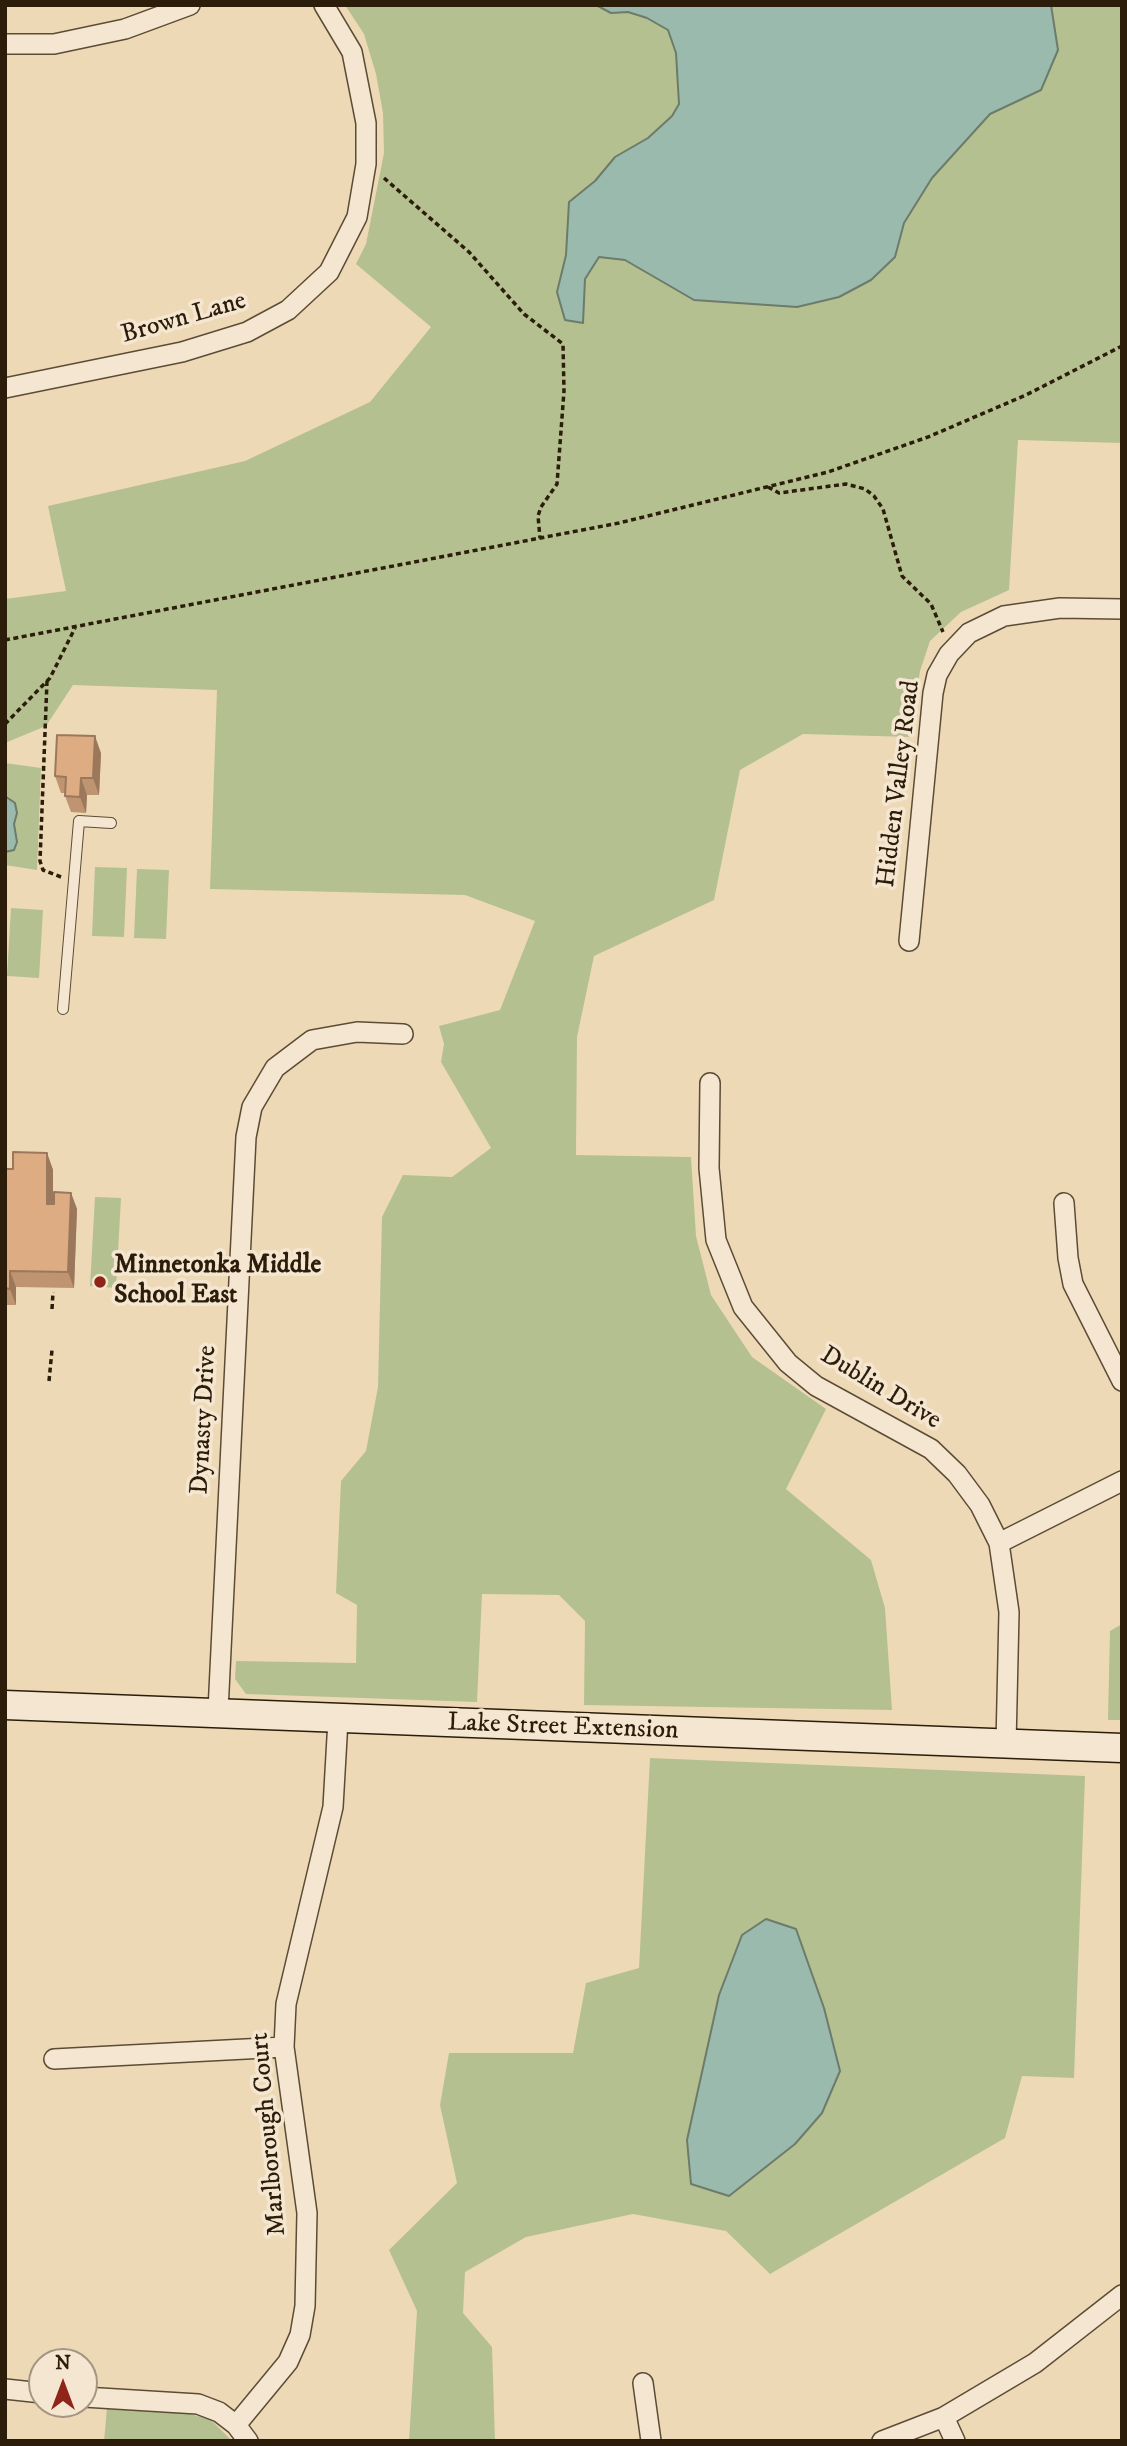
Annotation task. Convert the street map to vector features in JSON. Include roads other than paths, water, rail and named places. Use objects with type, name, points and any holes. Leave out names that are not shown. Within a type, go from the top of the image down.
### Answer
[{"type":"street","points":[[5,44],[54,44],[113,32],[190,5]]},
{"type":"street","name":"Brown Lane","points":[[5,388],[194,349],[247,332],[288,310],[329,272],[357,217],[366,164],[366,123],[352,52],[324,5]]},
{"type":"street","name":"Hidden Valley Road","points":[[909,941],[933,693],[937,675],[948,654],[969,633],[1004,616],[1060,608],[1122,610]]},
{"type":"street","name":"Dynasty Drive","points":[[218,1711],[246,1137],[252,1107],[275,1068],[312,1040],[357,1032],[403,1034]]},
{"type":"street","name":"Dublin Drive","points":[[710,1083],[709,1168],[716,1240],[743,1307],[780,1354],[816,1385],[931,1449],[957,1474],[980,1505],[999,1544],[1009,1612],[1006,1744]]},
{"type":"street","points":[[1064,1203],[1073,1284],[1122,1381]]},
{"type":"street","points":[[999,1544],[1122,1481]]},
{"type":"street","name":"Lake Street Extension","points":[[5,1705],[218,1711],[338,1720],[1122,1748]]},
{"type":"street","name":"Marlborough Court","points":[[242,2433],[288,2362],[300,2335],[305,2306],[307,2213],[284,2047],[286,2004],[333,1807],[338,1720]]},
{"type":"street","points":[[54,2059],[284,2047]]},
{"type":"street","points":[[882,2441],[944,2417],[1035,2363],[1122,2295]]},
{"type":"street","points":[[643,2383],[651,2441]]},
{"type":"street","points":[[5,2389],[28,2391]]},
{"type":"street","points":[[98,2398],[198,2403],[219,2412],[242,2433]]},
{"type":"street","points":[[944,2417],[955,2441]]},
{"type":"lane","points":[[63,1009],[79,821],[111,823]]},
{"type":"place","name":"Minnetonka Middle School East","points":[[100,1282]]}]
